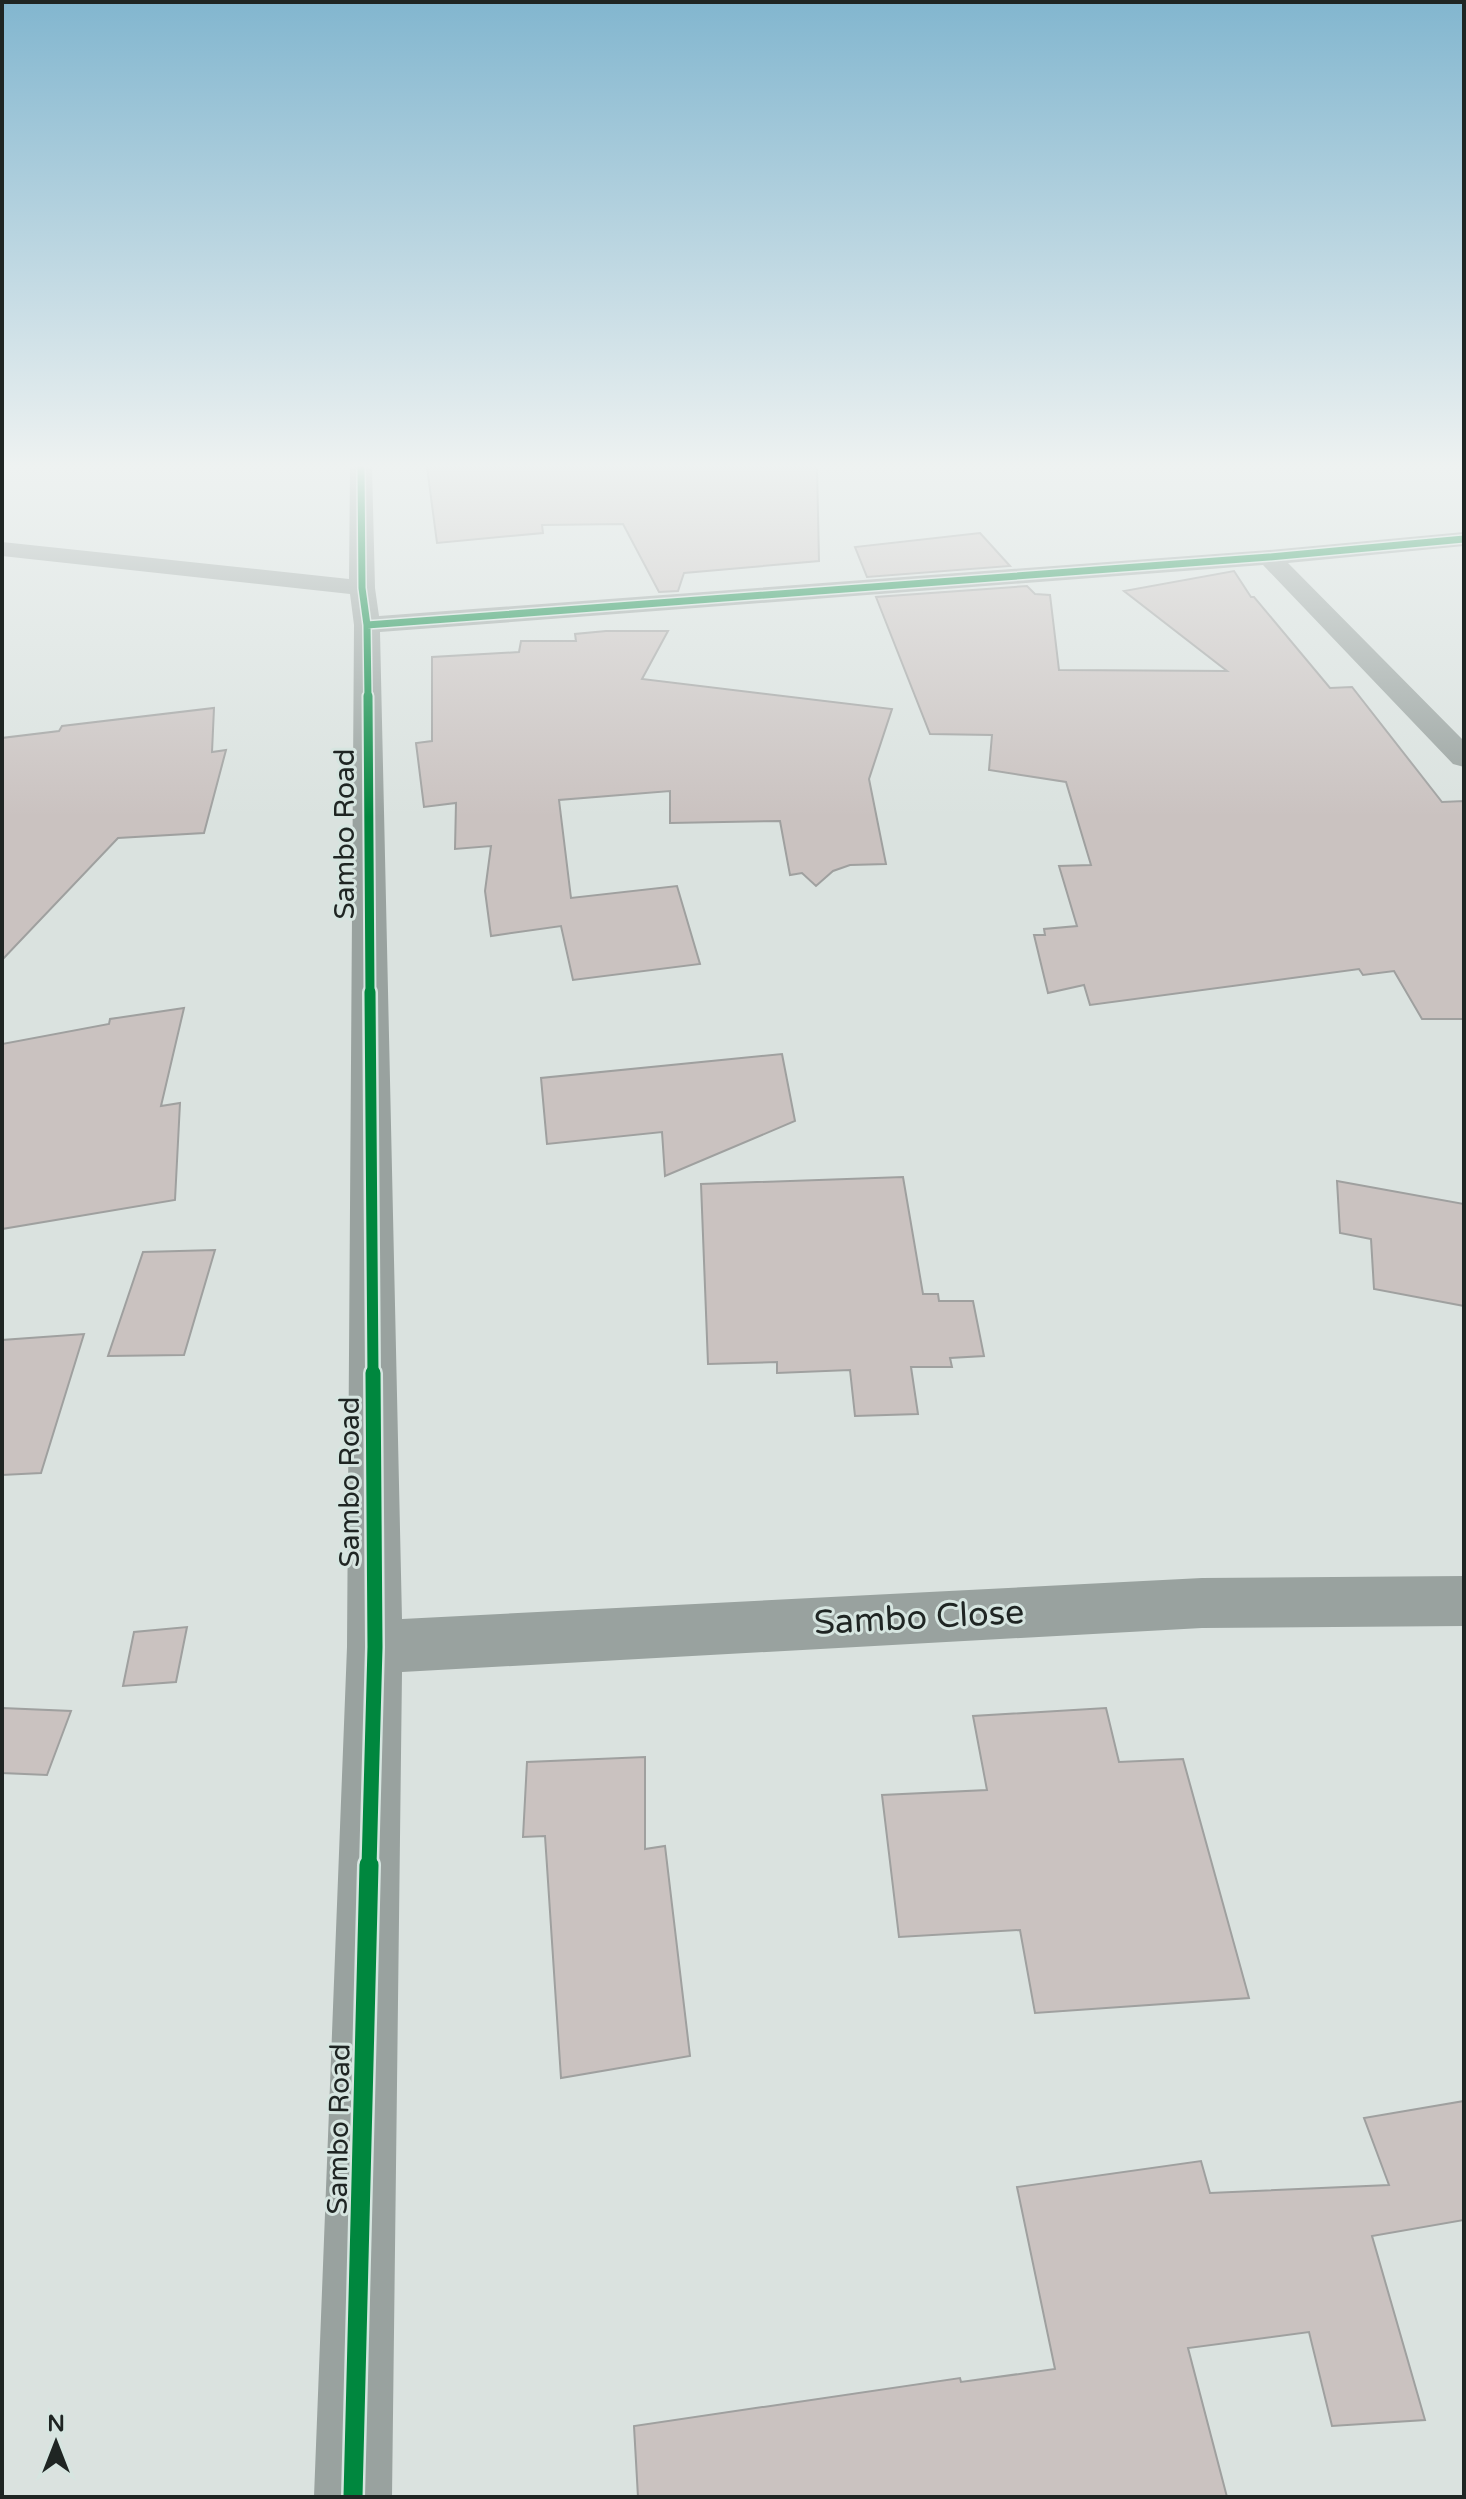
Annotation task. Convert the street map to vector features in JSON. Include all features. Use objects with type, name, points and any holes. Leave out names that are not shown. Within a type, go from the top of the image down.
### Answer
[{"type":"street","points":[[222,584],[365,606],[778,584]]},
{"type":"street","name":"Sambo Road","points":[[353,2497],[375,1647],[364,584]]},
{"type":"street","points":[[1295,584],[1464,758]]},
{"type":"street","name":"Sambo Close","points":[[375,1647],[1202,1603],[1464,1601]]},
{"type":"building","points":[[655,584],[680,584],[678,591],[659,592]]},
{"type":"building","points":[[1165,584],[1242,584],[1330,688],[1352,687],[1442,802],[1464,801],[1464,1019],[1422,1019],[1394,971],[1363,975],[1359,969],[1090,1005],[1084,985],[1048,993],[1034,935],[1045,935],[1044,929],[1077,926],[1059,866],[1091,865],[1066,782],[989,770],[992,735],[930,734],[876,597],[1027,586],[1035,594],[1050,595],[1059,670],[1227,671],[1124,591]]},
{"type":"building","points":[[668,631],[642,679],[892,709],[869,779],[886,864],[850,865],[833,871],[816,886],[802,873],[790,875],[780,821],[670,823],[670,791],[559,800],[571,898],[677,886],[700,964],[573,980],[561,926],[491,936],[485,891],[491,846],[455,849],[456,803],[424,807],[416,743],[432,741],[432,657],[519,652],[521,641],[576,641],[575,634]]},
{"type":"building","points":[[214,708],[212,752],[226,750],[204,833],[118,838],[2,960],[2,738],[59,731],[62,726]]},
{"type":"building","points":[[184,1008],[161,1106],[180,1103],[175,1200],[2,1229],[2,1044],[109,1024],[110,1019]]},
{"type":"building","points":[[782,1054],[795,1121],[665,1176],[662,1132],[547,1144],[541,1078]]},
{"type":"building","points":[[903,1177],[923,1294],[938,1294],[939,1301],[973,1301],[984,1356],[950,1358],[952,1367],[911,1367],[918,1414],[855,1416],[850,1370],[777,1373],[777,1362],[708,1364],[701,1184]]},
{"type":"building","points":[[1337,1181],[1464,1204],[1464,1306],[1374,1289],[1371,1239],[1340,1233]]},
{"type":"building","points":[[215,1250],[184,1355],[108,1356],[143,1252]]},
{"type":"building","points":[[84,1334],[41,1473],[2,1475],[2,1340]]},
{"type":"building","points":[[187,1627],[176,1682],[123,1686],[134,1632]]},
{"type":"building","points":[[2,1708],[71,1711],[47,1775],[2,1773]]},
{"type":"building","points":[[1106,1708],[1119,1762],[1183,1759],[1249,1998],[1035,2013],[1020,1930],[899,1937],[882,1795],[987,1790],[973,1716]]},
{"type":"building","points":[[645,1757],[645,1849],[665,1846],[690,2056],[561,2078],[545,1836],[523,1837],[527,1762]]},
{"type":"building","points":[[1464,2101],[1464,2220],[1372,2236],[1425,2420],[1332,2426],[1309,2332],[1188,2348],[1227,2497],[638,2497],[634,2426],[960,2378],[961,2382],[1055,2369],[1017,2187],[1201,2161],[1210,2193],[1389,2185],[1364,2118]]},
{"type":"cycle path","points":[[353,2497],[375,1647],[367,625],[362,584]]},
{"type":"cycle path","points":[[367,625],[916,584]]}]
